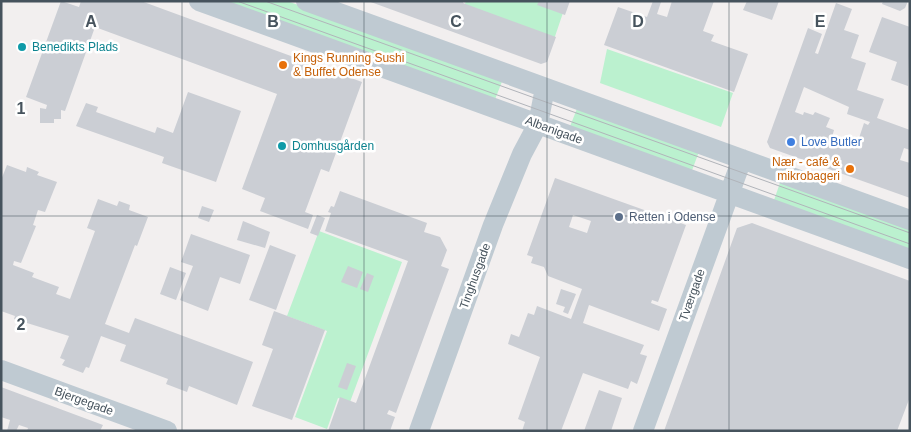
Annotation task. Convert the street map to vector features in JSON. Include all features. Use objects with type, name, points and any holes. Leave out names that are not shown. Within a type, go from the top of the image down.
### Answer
[{"type":"street","name":"Albanigade","points":[[199,1],[910,259]]},
{"type":"street","points":[[306,1],[910,220]]},
{"type":"street","name":"Tinghusgade","points":[[419,431],[493,224],[522,154],[538,124],[545,88]]},
{"type":"street","name":"Tinghusgade","points":[[538,124],[572,98]]},
{"type":"street","name":"Tværgade","points":[[643,431],[742,159]]},
{"type":"street","name":"Bjergegade","points":[[1,370],[167,431]]},
{"type":"green space","points":[[218,1],[287,1],[503,79],[494,102]]},
{"type":"green space","points":[[466,1],[567,1],[547,60],[455,32]]},
{"type":"green space","points":[[607,49],[733,93],[721,127],[600,83]]},
{"type":"green space","points":[[578,106],[700,149],[691,173],[569,129]]},
{"type":"green space","points":[[781,180],[910,225],[910,252],[773,203]]},
{"type":"green space","points":[[319,231],[402,262],[350,402],[338,398],[327,429],[295,417],[327,331],[287,316]]},
{"type":"building","points":[[61,1],[79,7],[81,1],[141,1],[362,82],[329,172],[321,169],[305,212],[313,215],[308,229],[260,211],[265,198],[242,189],[277,94],[95,27],[65,111],[61,110],[61,119],[54,119],[54,123],[40,123],[40,108],[46,109],[47,105],[26,97]]},
{"type":"building","points":[[368,1],[463,1],[463,3],[556,37],[547,62],[541,64]]},
{"type":"building","points":[[539,1],[570,1],[565,15],[537,5]]},
{"type":"building","points":[[653,1],[661,2],[657,14],[667,17],[672,1],[714,1],[703,31],[714,35],[711,41],[748,54],[734,92],[604,45],[618,7],[647,17]]},
{"type":"building","points":[[747,1],[779,1],[772,20],[743,10]]},
{"type":"building","points":[[883,1],[908,1],[905,8],[900,11],[882,4]]},
{"type":"building","points":[[836,3],[852,9],[844,30],[859,35],[851,58],[866,63],[857,90],[884,99],[877,118],[910,130],[910,150],[904,148],[900,160],[910,163],[910,198],[770,148],[767,142],[808,28],[822,34],[815,53],[818,54]],"holes":[[[804,87],[849,107],[847,114],[870,122],[868,125],[864,123],[857,144],[838,137],[838,139],[832,137],[834,130],[826,127],[830,118],[815,112],[813,115],[804,112],[803,115],[795,112]]]},
{"type":"building","points":[[882,17],[910,27],[908,86],[891,80],[897,62],[869,52]]},
{"type":"building","points":[[188,92],[241,111],[216,182],[162,163],[164,157],[76,126],[86,103],[98,107],[96,112],[155,133],[157,127],[173,133]]},
{"type":"building","points":[[7,165],[26,172],[27,167],[39,172],[37,175],[57,182],[45,212],[38,210],[33,225],[36,226],[21,263],[14,261],[13,265],[34,273],[32,277],[59,287],[56,294],[70,299],[95,231],[87,228],[98,199],[117,206],[119,201],[130,205],[129,210],[148,217],[137,246],[135,245],[105,324],[129,333],[135,318],[253,362],[237,405],[189,386],[187,392],[166,384],[168,379],[120,361],[126,345],[101,336],[89,368],[86,367],[83,373],[62,365],[65,360],[60,358],[69,336],[14,319],[15,316],[1,311],[1,180]]},
{"type":"building","points":[[555,178],[686,225],[658,302],[652,300],[651,303],[667,309],[659,331],[589,305],[583,323],[644,345],[640,354],[647,356],[637,384],[631,381],[628,389],[583,373],[561,431],[522,431],[525,422],[518,419],[540,357],[508,344],[511,334],[519,337],[528,313],[534,315],[537,306],[571,319],[582,289],[548,276],[544,267],[531,263],[533,257],[527,255]],"holes":[[[573,215],[591,221],[587,233],[569,227]]]},
{"type":"building","points":[[340,191],[427,223],[424,232],[440,237],[447,250],[441,266],[449,269],[396,413],[389,410],[387,414],[395,417],[390,431],[328,431],[340,397],[356,403],[408,261],[325,231],[331,213],[328,212],[331,206],[334,207]]},
{"type":"building","points":[[202,206],[214,210],[209,222],[198,218]]},
{"type":"building","points":[[317,215],[325,218],[318,236],[310,233]]},
{"type":"building","points":[[243,221],[270,232],[265,248],[237,240]]},
{"type":"building","points":[[752,223],[910,281],[910,397],[897,431],[664,431],[737,228]]},
{"type":"building","points":[[191,234],[250,255],[240,284],[220,277],[208,311],[180,300],[193,266],[181,262]]},
{"type":"building","points":[[270,245],[296,255],[276,310],[249,300]]},
{"type":"building","points":[[348,266],[363,272],[357,288],[341,282]]},
{"type":"building","points":[[170,267],[186,273],[176,300],[160,294]]},
{"type":"building","points":[[367,273],[374,276],[368,292],[360,289]]},
{"type":"building","points":[[561,289],[576,294],[568,314],[563,312],[565,307],[556,304]]},
{"type":"building","points":[[274,311],[325,330],[292,420],[252,406],[273,349],[262,345]]},
{"type":"building","points":[[347,363],[356,366],[347,390],[338,387]]},
{"type":"building","points":[[1,387],[103,425],[100,431],[27,431],[28,428],[19,425],[16,431],[7,431],[10,420],[1,417]]},
{"type":"building","points":[[599,390],[622,398],[611,431],[584,431]]},
{"type":"tram line","points":[[237,1],[910,244]]},
{"type":"tram line","points":[[265,1],[910,233]]},
{"type":"place","name":"Benedikts Plads","points":[[22,47]]},
{"type":"place","name":"Kings Running Sushi & Buffet Odense","points":[[283,65]]},
{"type":"place","name":"Love Butler","points":[[791,142]]},
{"type":"place","name":"Domhusgården","points":[[282,146]]},
{"type":"place","name":"Nær - café & mikrobageri","points":[[850,169]]},
{"type":"place","name":"Retten i Odense","points":[[619,217]]}]
